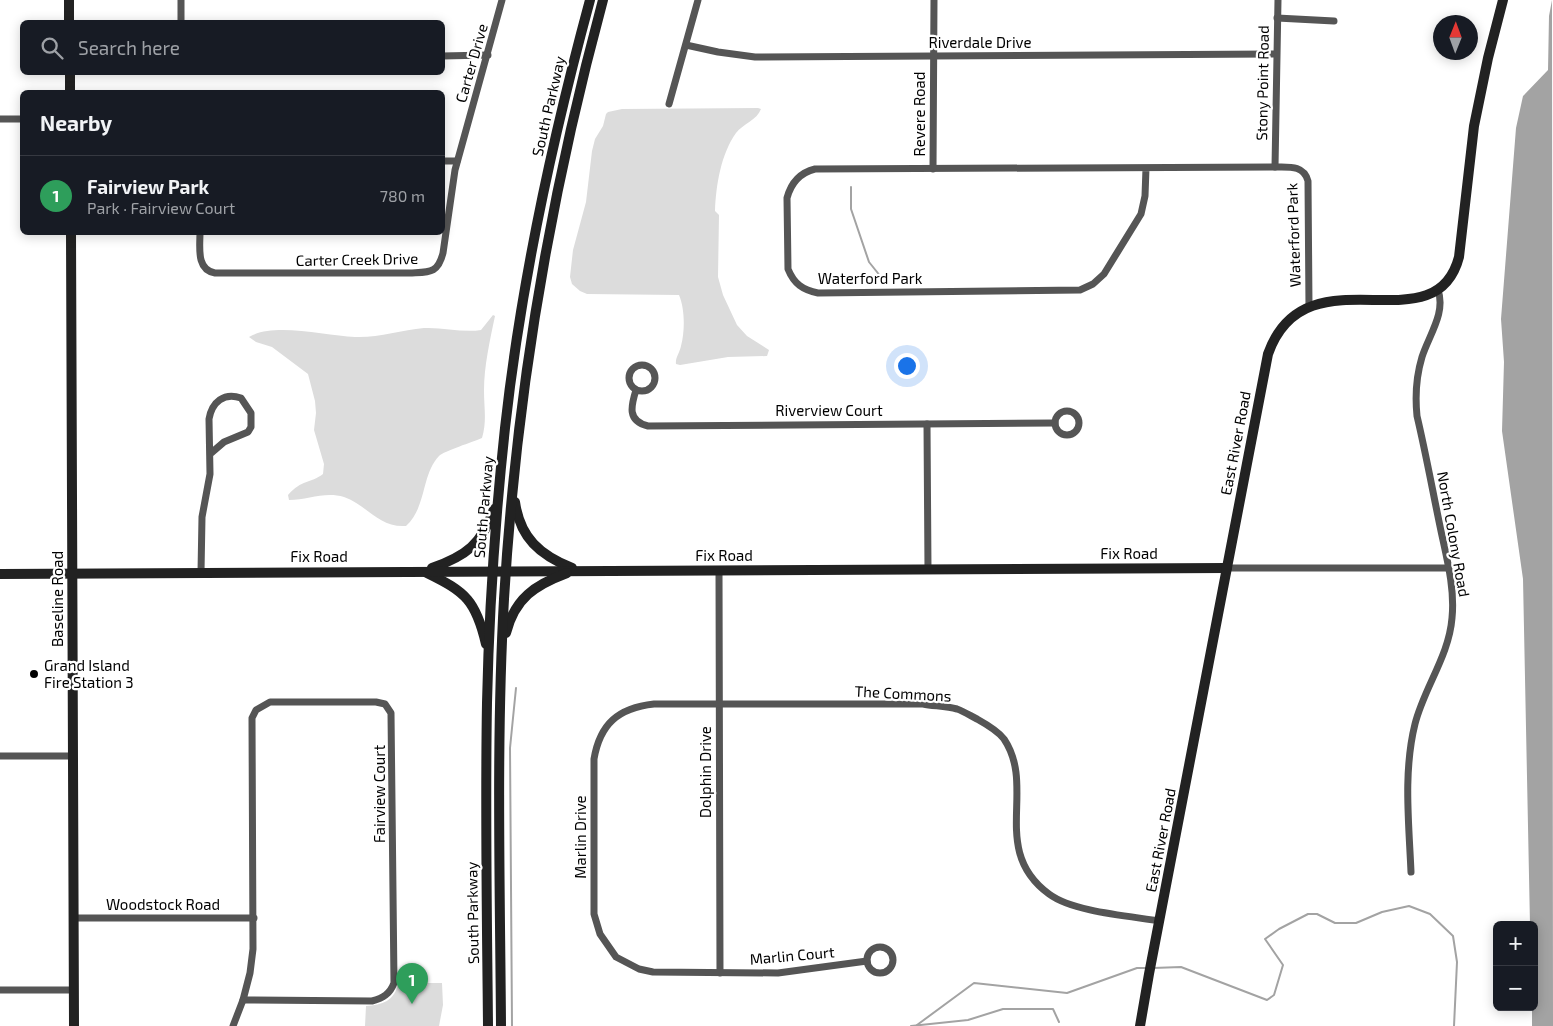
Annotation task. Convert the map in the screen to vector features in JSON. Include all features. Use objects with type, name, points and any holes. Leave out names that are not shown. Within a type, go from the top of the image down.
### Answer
[{"type":"main road","points":[[69,0],[69,20]]},
{"type":"main road","name":"South Parkway","points":[[488,1026],[488,657],[505,428],[513,366],[537,224],[559,124],[590,0]]},
{"type":"main road","name":"South Parkway","points":[[501,1026],[501,660],[513,485],[523,397],[549,232],[569,136],[604,0]]},
{"type":"main road","name":"East River Road","points":[[1140,1026],[1268,354],[1273,341],[1282,328],[1294,316],[1309,306],[1329,301],[1411,299],[1438,290],[1450,279],[1457,267],[1459,257],[1474,126],[1488,58],[1503,0]]},
{"type":"main road","points":[[70,75],[70,90]]},
{"type":"main road","name":"Baseline Road","points":[[71,235],[74,1026]]},
{"type":"main road","points":[[513,485],[516,509],[530,540],[548,556],[578,570]]},
{"type":"main road","points":[[424,571],[448,562],[472,548],[485,530],[499,496]]},
{"type":"main road","name":"Fix Road","points":[[0,574],[1227,568]]},
{"type":"main road","points":[[501,660],[509,623],[525,596],[541,584],[578,570]]},
{"type":"main road","points":[[424,571],[457,589],[471,602],[477,615],[488,657]]},
{"type":"street","points":[[181,0],[181,20]]},
{"type":"street","name":"Carter Drive","points":[[457,161],[488,56],[502,0]]},
{"type":"street","points":[[669,104],[698,0]]},
{"type":"street","name":"Revere Road","points":[[932,169],[934,0]]},
{"type":"street","name":"Stony Point Road","points":[[1275,167],[1278,0]]},
{"type":"street","points":[[1277,18],[1334,22]]},
{"type":"street","name":"Riverdale Drive","points":[[686,45],[756,57],[1276,54]]},
{"type":"street","points":[[445,56],[488,56]]},
{"type":"street","points":[[0,119],[20,119]]},
{"type":"street","points":[[445,161],[457,161]]},
{"type":"street","name":"Carter Creek Drive","points":[[200,235],[201,260],[206,270],[212,273],[402,273],[431,271],[438,267],[442,258],[457,161]]},
{"type":"street","name":"Waterford Park","points":[[1146,168],[1145,196],[1141,214],[1104,274],[1093,284],[1080,290],[818,293],[808,291],[797,283],[792,277],[787,263],[787,198],[789,189],[797,178],[815,169],[1275,167],[1295,168],[1302,171],[1307,177],[1309,306]]},
{"type":"street","name":"North Colony Road","points":[[1411,872],[1408,786],[1412,742],[1420,707],[1448,642],[1453,600],[1415,402],[1422,357],[1440,308],[1438,290]]},
{"type":"street","name":"Riverview Court","points":[[636,390],[631,405],[632,412],[638,422],[648,426],[1055,423]]},
{"type":"street","points":[[201,572],[202,517],[210,480],[208,419],[210,411],[219,399],[232,396],[241,398],[251,414],[251,428],[248,432],[224,442],[210,454]]},
{"type":"street","points":[[927,424],[928,570]]},
{"type":"street","name":"Fix Road","points":[[1227,568],[1448,568]]},
{"type":"street","name":"Dolphin Drive","points":[[719,570],[720,973]]},
{"type":"street","name":"Fairview Court","points":[[277,701],[376,702],[385,704],[390,710],[392,718],[393,986],[386,996],[372,1001],[243,1000],[250,973],[254,918],[253,714],[264,704],[277,701]]},
{"type":"street","name":"The Commons","points":[[719,703],[922,704],[957,709],[986,724],[1004,739],[1016,770],[1018,848],[1026,869],[1035,881],[1051,895],[1074,906],[1160,921]]},
{"type":"street","name":"Marlin Drive","points":[[719,703],[641,706],[619,715],[603,730],[594,759],[594,887],[596,924],[605,943],[616,957],[634,967],[653,972],[720,973]]},
{"type":"street","points":[[0,756],[72,756]]},
{"type":"street","name":"Woodstock Road","points":[[73,918],[254,918]]},
{"type":"street","name":"Marlin Court","points":[[720,973],[778,972],[867,961]]},
{"type":"street","points":[[0,990],[73,990]]},
{"type":"street","points":[[233,1026],[243,1000]]},
{"type":"shaded area","points":[[1552,0],[1553,1026],[1532,1026],[1532,1011],[1538,1011],[1538,921],[1530,921],[1523,579],[1502,431],[1504,362],[1501,319],[1516,128],[1523,96],[1548,70],[1549,16]]},
{"type":"shaded area","points":[[622,109],[761,109],[759,113],[736,133],[731,141],[720,170],[715,211],[719,215],[718,277],[723,295],[737,325],[747,336],[769,350],[767,356],[728,357],[680,365],[676,364],[684,327],[679,295],[587,294],[572,284],[570,277],[573,250],[586,202],[595,139],[603,126],[606,114]]},
{"type":"shaded area","points":[[493,315],[495,316],[485,372],[485,420],[482,438],[439,456],[429,472],[417,510],[406,526],[397,526],[381,520],[360,505],[337,495],[289,500],[288,495],[298,486],[323,474],[324,464],[314,430],[315,401],[308,374],[272,347],[256,342],[249,337],[260,333],[286,330],[355,337],[424,328],[474,331],[481,330]]},
{"type":"shaded area","points":[[398,983],[442,983],[443,1005],[439,1026],[365,1026],[366,1006],[377,1005],[387,1001],[394,994]]},
{"type":"waterway","points":[[851,187],[851,209],[869,262],[885,282]]},
{"type":"waterway","points":[[512,1026],[510,748],[516,688]]},
{"type":"waterway","points":[[1153,968],[1181,967],[1267,1000],[1274,995],[1283,965],[1265,939],[1279,929],[1308,914],[1317,914],[1335,923],[1356,923],[1382,912],[1409,906],[1430,914],[1453,936],[1457,962],[1454,1026]]},
{"type":"waterway","points":[[917,1025],[974,983],[1067,993],[1137,968],[1146,968]]},
{"type":"waterway","points":[[911,1026],[968,1020],[1003,1009],[1053,1009],[1059,1022]]},
{"type":"place","name":"Grand Island Fire Station 3","points":[[34,674]]},
{"type":"place","name":"Fairview Park","points":[[412,1004]]}]
